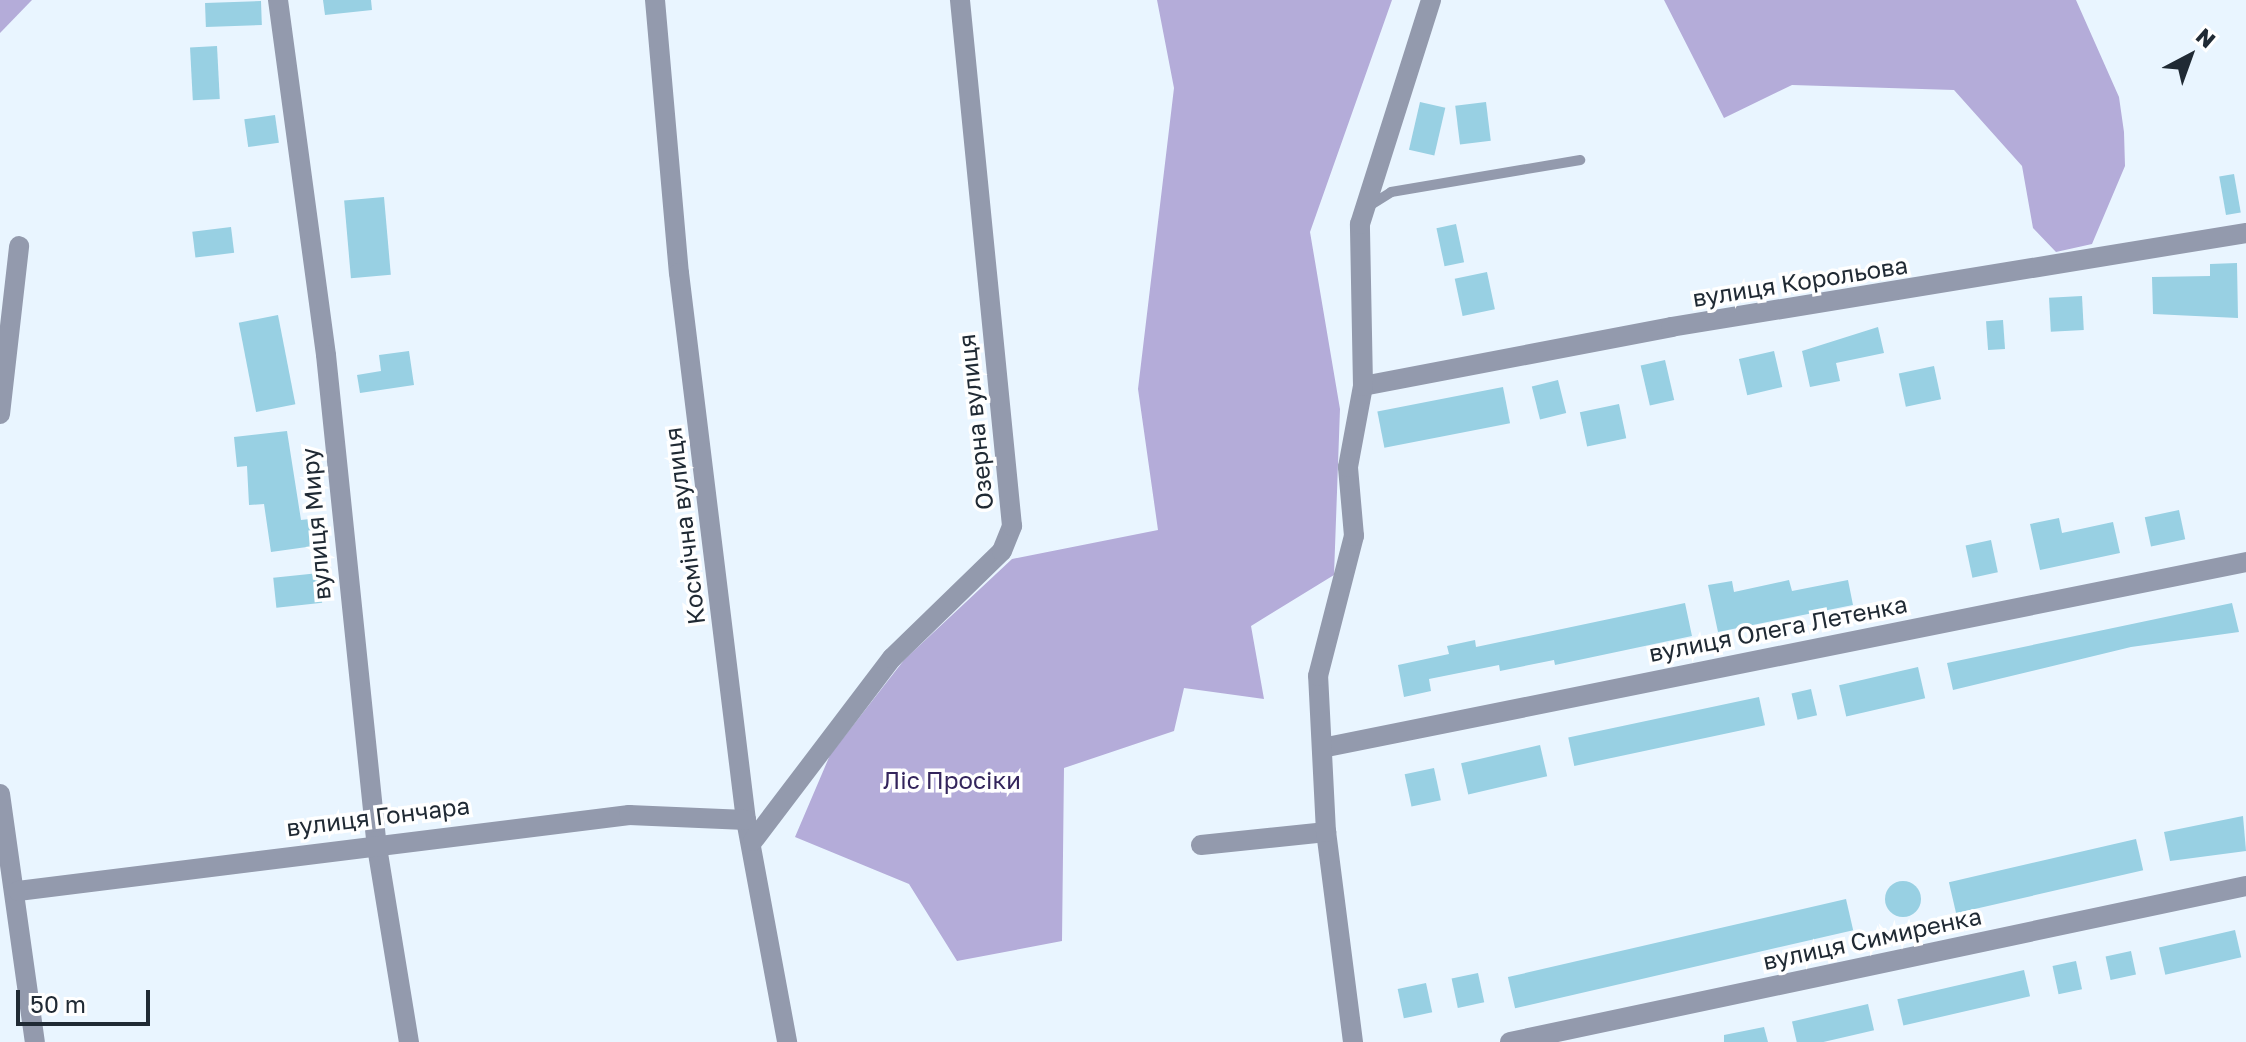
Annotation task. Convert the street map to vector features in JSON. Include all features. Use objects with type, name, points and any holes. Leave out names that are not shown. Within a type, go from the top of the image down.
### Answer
[{"type":"street","name":"вулиця Миру","points":[[278,0],[326,355],[376,841],[409,1042]]},
{"type":"street","name":"Космічна вулиця","points":[[655,0],[679,273],[746,820],[753,841],[787,1042]]},
{"type":"street","name":"Озерна вулиця","points":[[753,841],[892,658],[1002,551],[1012,526],[960,0]]},
{"type":"street","points":[[1353,1042],[1326,832],[1318,676],[1354,536],[1348,467],[1363,386],[1360,224],[1369,206],[1431,0]]},
{"type":"street","name":"вулиця Корольова","points":[[1363,386],[1671,327],[2246,233]]},
{"type":"street","points":[[0,414],[19,246]]},
{"type":"street","name":"вулиця Олега Летенка","points":[[1322,748],[2246,562]]},
{"type":"street","points":[[0,794],[18,891],[6,926],[35,1042]]},
{"type":"street","name":"вулиця Гончара","points":[[18,891],[376,841],[629,815],[746,820]]},
{"type":"street","points":[[1201,845],[1326,832]]},
{"type":"street","name":"вулиця Симиренка","points":[[1510,1042],[2246,886]]},
{"type":"lane","points":[[1369,206],[1391,192],[1580,160]]},
{"type":"green space","points":[[0,0],[32,0],[0,33]]},
{"type":"green space","name":"Ліс Просіки","points":[[1157,0],[1392,0],[1310,232],[1340,409],[1334,575],[1251,626],[1264,699],[1184,688],[1174,731],[1064,768],[1062,941],[957,961],[909,884],[795,837],[830,755],[904,660],[1012,559],[1158,530],[1138,389],[1174,88]]},
{"type":"green space","points":[[1664,0],[2076,0],[2119,97],[2124,132],[2125,166],[2092,244],[2056,252],[2033,228],[2022,166],[1954,90],[1792,85],[1724,118]]},
{"type":"building","points":[[323,0],[371,0],[372,10],[325,15]]},
{"type":"building","points":[[261,1],[262,25],[206,27],[205,3]]},
{"type":"building","points":[[217,46],[220,99],[193,100],[190,47]]},
{"type":"building","points":[[1420,102],[1445,108],[1434,156],[1409,150]]},
{"type":"building","points":[[1486,102],[1491,141],[1460,144],[1455,106]]},
{"type":"building","points":[[275,115],[279,143],[248,147],[244,119]]},
{"type":"building","points":[[2234,174],[2241,212],[2226,215],[2219,177]]},
{"type":"building","points":[[384,197],[391,275],[351,278],[344,200]]},
{"type":"building","points":[[1456,224],[1464,262],[1445,266],[1436,228]]},
{"type":"building","points":[[231,227],[234,253],[195,258],[192,232]]},
{"type":"building","points":[[2237,263],[2238,318],[2153,314],[2152,277],[2210,276],[2210,264]]},
{"type":"building","points":[[1487,272],[1495,309],[1463,316],[1455,279]]},
{"type":"building","points":[[2082,296],[2084,330],[2051,332],[2049,298]]},
{"type":"building","points":[[278,315],[295,404],[256,412],[239,323]]},
{"type":"building","points":[[2003,320],[2005,349],[1988,350],[1986,321]]},
{"type":"building","points":[[1878,327],[1884,353],[1836,363],[1840,381],[1810,387],[1802,351]]},
{"type":"building","points":[[409,351],[414,385],[360,393],[357,375],[381,371],[379,355]]},
{"type":"building","points":[[1774,351],[1782,387],[1747,395],[1739,359]]},
{"type":"building","points":[[1665,360],[1674,400],[1650,406],[1641,366]]},
{"type":"building","points":[[1934,366],[1941,399],[1906,407],[1899,373]]},
{"type":"building","points":[[1558,380],[1566,413],[1540,420],[1532,387]]},
{"type":"building","points":[[1503,387],[1510,423],[1384,448],[1377,411]]},
{"type":"building","points":[[1619,404],[1626,438],[1587,447],[1580,412]]},
{"type":"building","points":[[287,431],[301,520],[310,519],[314,546],[271,552],[264,504],[249,505],[247,466],[237,467],[234,437]]},
{"type":"building","points":[[2179,510],[2185,539],[2151,547],[2145,517]]},
{"type":"building","points":[[2059,518],[2062,533],[2113,522],[2120,553],[2040,570],[2030,524]]},
{"type":"building","points":[[1991,540],[1998,572],[1972,578],[1966,545]]},
{"type":"building","points":[[319,573],[322,603],[276,608],[273,578]]},
{"type":"building","points":[[1789,580],[1792,591],[1848,580],[1853,605],[1718,632],[1708,585],[1732,581],[1734,592]]},
{"type":"building","points":[[1685,603],[1692,636],[1555,665],[1554,660],[1500,671],[1499,665],[1429,679],[1431,691],[1404,697],[1398,665],[1449,654],[1447,646],[1475,640],[1476,647]]},
{"type":"building","points":[[2232,603],[2239,632],[2131,647],[1953,690],[1947,663]]},
{"type":"building","points":[[1918,667],[1925,698],[1846,716],[1839,685]]},
{"type":"building","points":[[1811,689],[1817,715],[1798,720],[1792,693]]},
{"type":"building","points":[[1759,697],[1765,725],[1574,766],[1568,738]]},
{"type":"building","points":[[1540,745],[1547,776],[1468,794],[1461,763]]},
{"type":"building","points":[[1434,768],[1441,800],[1412,807],[1405,774]]},
{"type":"building","points":[[2243,816],[2246,851],[2170,861],[2164,832]]},
{"type":"building","points":[[2136,839],[2143,870],[1956,913],[1949,882]]},
{"type":"building","points":[[1903,881],[1916,886],[1921,899],[1916,912],[1903,917],[1890,912],[1885,899],[1890,886]]},
{"type":"building","points":[[1846,899],[1853,930],[1515,1008],[1508,977]]},
{"type":"building","points":[[2235,930],[2241,957],[2165,975],[2159,948]]},
{"type":"building","points":[[2131,951],[2136,974],[2111,980],[2106,956]]},
{"type":"building","points":[[2076,961],[2082,989],[2059,994],[2053,966]]},
{"type":"building","points":[[2024,970],[2030,996],[1903,1026],[1897,999]]},
{"type":"building","points":[[1478,973],[1484,1002],[1458,1008],[1452,979]]},
{"type":"building","points":[[1426,983],[1432,1012],[1404,1018],[1398,989]]},
{"type":"building","points":[[1868,1004],[1874,1030],[1823,1042],[1797,1042],[1792,1022]]},
{"type":"building","points":[[1764,1027],[1768,1042],[1724,1042],[1724,1035]]}]
